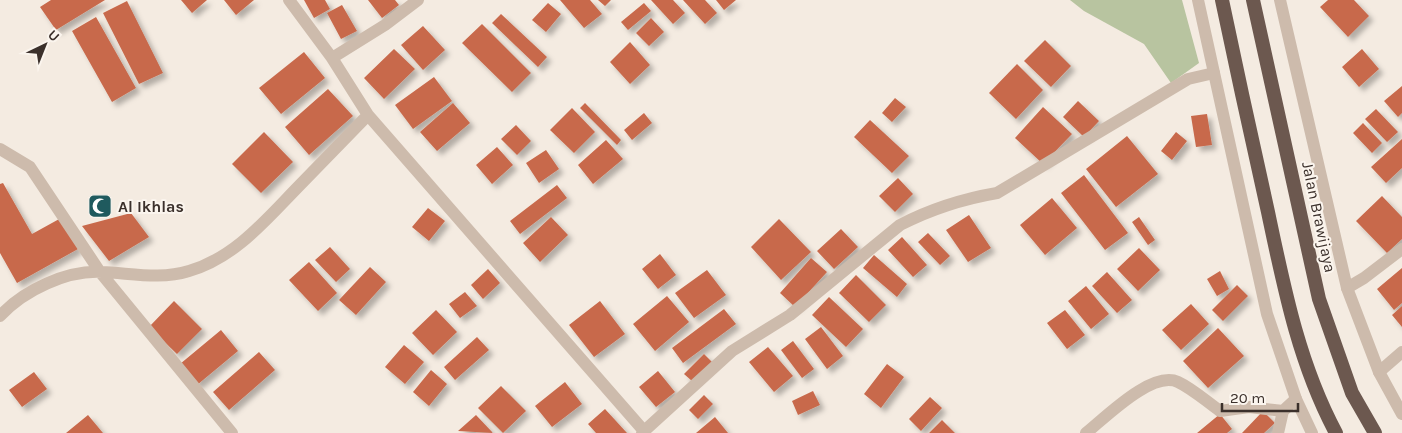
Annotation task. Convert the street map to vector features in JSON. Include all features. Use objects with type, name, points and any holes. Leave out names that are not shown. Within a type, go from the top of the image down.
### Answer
[{"type":"highway","points":[[1222,0],[1288,308],[1304,359],[1325,414],[1336,433]]},
{"type":"highway","name":"Jalan Brawijaya","points":[[1253,0],[1319,299],[1352,392],[1376,433]]},
{"type":"street","points":[[289,0],[332,58],[368,115],[643,432],[732,351],[790,314],[900,225],[918,215],[962,199],[996,193],[1188,79],[1214,73]]},
{"type":"street","points":[[332,58],[385,25],[418,0]]},
{"type":"street","points":[[1198,0],[1267,314],[1296,399],[1312,433]]},
{"type":"street","points":[[1281,1],[1346,288],[1379,372],[1402,414]]},
{"type":"street","points":[[0,316],[40,286],[78,273],[100,272],[147,276],[188,272],[224,256],[276,210],[368,115]]},
{"type":"street","points":[[0,149],[30,167],[100,272],[232,433]]},
{"type":"street","points":[[1346,288],[1364,278],[1402,249]]},
{"type":"street","points":[[1379,372],[1402,352]]},
{"type":"street","points":[[1086,433],[1133,395],[1160,380],[1176,381],[1220,411],[1250,407],[1283,412]]},
{"type":"street","points":[[1278,433],[1283,412],[1296,399]]},
{"type":"green space","points":[[1070,0],[1182,0],[1199,63],[1171,83],[1144,44],[1084,11]]},
{"type":"building","points":[[51,0],[105,0],[56,30],[40,7]]},
{"type":"building","points":[[181,0],[207,0],[192,13]]},
{"type":"building","points":[[224,0],[254,0],[236,15]]},
{"type":"building","points":[[304,0],[325,0],[330,9],[314,18]]},
{"type":"building","points":[[368,0],[395,0],[399,5],[382,18]]},
{"type":"building","points":[[560,0],[590,0],[602,14],[584,28]]},
{"type":"building","points":[[598,0],[611,0],[605,6]]},
{"type":"building","points":[[651,0],[673,0],[685,13],[673,24]]},
{"type":"building","points":[[683,0],[705,0],[717,13],[705,24]]},
{"type":"building","points":[[716,0],[736,0],[724,10]]},
{"type":"building","points":[[1328,0],[1354,0],[1369,16],[1348,37],[1320,7]]},
{"type":"building","points":[[127,1],[163,73],[139,84],[103,13]]},
{"type":"building","points":[[548,3],[561,14],[546,32],[532,20]]},
{"type":"building","points":[[644,3],[651,11],[628,30],[621,22]]},
{"type":"building","points":[[342,5],[357,31],[341,39],[327,13]]},
{"type":"building","points":[[501,14],[547,57],[538,67],[492,23]]},
{"type":"building","points":[[96,17],[136,88],[112,102],[72,31]]},
{"type":"building","points":[[651,18],[664,32],[649,46],[636,33]]},
{"type":"building","points":[[482,24],[531,73],[512,92],[462,43]]},
{"type":"building","points":[[423,26],[445,50],[423,70],[401,45]]},
{"type":"building","points":[[1045,40],[1071,66],[1051,87],[1024,61]]},
{"type":"building","points":[[630,42],[650,65],[630,84],[610,62]]},
{"type":"building","points":[[394,49],[415,69],[384,99],[364,78]]},
{"type":"building","points":[[1362,49],[1379,69],[1359,87],[1342,67]]},
{"type":"building","points":[[304,52],[325,78],[281,114],[259,88]]},
{"type":"building","points":[[1017,64],[1043,90],[1016,119],[989,93]]},
{"type":"building","points":[[434,77],[452,101],[413,129],[395,105]]},
{"type":"building","points":[[1402,86],[1402,113],[1398,117],[1384,101]]},
{"type":"building","points":[[328,89],[353,116],[309,155],[285,127]]},
{"type":"building","points":[[895,98],[906,107],[892,122],[882,113]]},
{"type":"building","points":[[1078,101],[1099,121],[1084,137],[1063,117]]},
{"type":"building","points":[[453,103],[470,123],[437,151],[420,132]]},
{"type":"building","points":[[585,103],[621,140],[617,145],[580,108]]},
{"type":"building","points":[[1043,107],[1072,134],[1043,164],[1015,138]]},
{"type":"building","points":[[572,108],[595,132],[574,153],[550,130]]},
{"type":"building","points":[[1376,109],[1398,132],[1387,142],[1365,119]]},
{"type":"building","points":[[644,113],[652,123],[632,140],[624,130]]},
{"type":"building","points":[[1207,114],[1212,145],[1196,147],[1191,116]]},
{"type":"building","points":[[870,120],[909,156],[892,173],[854,137]]},
{"type":"building","points":[[1363,123],[1382,143],[1372,153],[1353,133]]},
{"type":"building","points":[[516,125],[531,141],[517,155],[501,139]]},
{"type":"building","points":[[264,132],[293,162],[261,193],[232,164]]},
{"type":"building","points":[[1176,132],[1187,141],[1172,160],[1161,151]]},
{"type":"building","points":[[1127,136],[1158,174],[1116,207],[1086,169]]},
{"type":"building","points":[[1402,139],[1402,168],[1386,183],[1371,167]]},
{"type":"building","points":[[606,140],[623,159],[593,184],[578,165]]},
{"type":"building","points":[[497,147],[513,165],[492,184],[476,165]]},
{"type":"building","points":[[546,150],[559,169],[539,183],[526,163]]},
{"type":"building","points":[[1084,175],[1128,233],[1105,250],[1061,193]]},
{"type":"building","points":[[898,178],[913,194],[895,212],[879,196]]},
{"type":"building","points":[[3,183],[32,234],[61,218],[78,249],[17,283],[0,253],[0,184]]},
{"type":"building","points":[[557,185],[567,198],[520,234],[510,221]]},
{"type":"building","points":[[1382,196],[1402,217],[1402,239],[1387,253],[1356,221]]},
{"type":"building","points":[[1052,198],[1077,228],[1045,255],[1020,225]]},
{"type":"building","points":[[428,208],[445,221],[429,241],[412,227]]},
{"type":"building","points":[[131,213],[149,237],[109,261],[82,226]]},
{"type":"building","points":[[969,215],[991,248],[968,262],[946,230]]},
{"type":"building","points":[[551,217],[568,235],[540,262],[523,243]]},
{"type":"building","points":[[1139,217],[1155,240],[1148,245],[1132,222]]},
{"type":"building","points":[[779,219],[811,252],[781,280],[751,247]]},
{"type":"building","points":[[841,229],[858,247],[834,269],[817,251]]},
{"type":"building","points":[[928,233],[950,256],[940,265],[918,242]]},
{"type":"building","points":[[902,237],[927,265],[913,277],[888,250]]},
{"type":"building","points":[[330,247],[350,269],[336,282],[315,260]]},
{"type":"building","points":[[1139,248],[1160,270],[1138,291],[1117,269]]},
{"type":"building","points":[[660,254],[676,275],[658,289],[642,269]]},
{"type":"building","points":[[874,255],[907,284],[897,297],[863,268]]},
{"type":"building","points":[[811,258],[827,272],[795,307],[780,293]]},
{"type":"building","points":[[309,262],[337,293],[318,311],[289,280]]},
{"type":"building","points":[[370,267],[386,282],[356,315],[339,300]]},
{"type":"building","points":[[1402,268],[1402,303],[1394,310],[1377,289]]},
{"type":"building","points":[[488,269],[500,283],[483,299],[471,285]]},
{"type":"building","points":[[707,270],[726,295],[694,318],[675,293]]},
{"type":"building","points":[[1220,271],[1229,289],[1217,296],[1207,279]]},
{"type":"building","points":[[1107,272],[1132,300],[1117,313],[1092,286]]},
{"type":"building","points":[[856,275],[886,305],[869,322],[839,293]]},
{"type":"building","points":[[1237,285],[1248,296],[1223,321],[1212,310]]},
{"type":"building","points":[[1086,286],[1109,314],[1091,329],[1068,301]]},
{"type":"building","points":[[465,292],[477,306],[460,318],[449,304]]},
{"type":"building","points":[[667,296],[689,322],[655,351],[633,324]]},
{"type":"building","points":[[829,297],[863,329],[846,347],[812,315]]},
{"type":"building","points":[[174,301],[202,329],[177,354],[149,327]]},
{"type":"building","points":[[600,301],[625,334],[594,357],[569,325]]},
{"type":"building","points":[[1191,304],[1209,324],[1181,350],[1162,330]]},
{"type":"building","points":[[1402,306],[1402,327],[1392,315]]},
{"type":"building","points":[[724,309],[736,324],[683,363],[672,348]]},
{"type":"building","points":[[436,310],[457,332],[433,355],[412,333]]},
{"type":"building","points":[[1065,310],[1085,335],[1067,349],[1047,323]]},
{"type":"building","points":[[821,327],[843,356],[827,369],[805,339]]},
{"type":"building","points":[[1218,328],[1244,356],[1208,388],[1183,361]]},
{"type":"building","points":[[221,330],[238,351],[197,385],[180,364]]},
{"type":"building","points":[[477,337],[489,350],[455,380],[444,367]]},
{"type":"building","points":[[793,341],[814,369],[802,378],[781,350]]},
{"type":"building","points":[[404,345],[424,362],[405,384],[385,367]]},
{"type":"building","points":[[768,347],[793,376],[774,392],[749,362]]},
{"type":"building","points":[[259,352],[275,370],[229,410],[213,392]]},
{"type":"building","points":[[704,354],[712,362],[692,381],[684,374]]},
{"type":"building","points":[[887,364],[904,377],[881,408],[864,394]]},
{"type":"building","points":[[431,370],[447,384],[429,406],[413,392]]},
{"type":"building","points":[[658,371],[675,392],[656,407],[639,387]]},
{"type":"building","points":[[34,372],[47,389],[22,407],[9,390]]},
{"type":"building","points":[[565,382],[582,404],[552,427],[535,406]]},
{"type":"building","points":[[501,386],[526,411],[503,433],[478,408]]},
{"type":"building","points":[[813,391],[820,405],[798,415],[792,401]]},
{"type":"building","points":[[704,395],[713,404],[698,419],[689,410]]},
{"type":"building","points":[[930,397],[942,408],[921,431],[909,419]]},
{"type":"building","points":[[605,409],[627,433],[596,433],[588,424]]},
{"type":"building","points":[[1263,411],[1275,423],[1264,433],[1242,433]]},
{"type":"building","points":[[1220,414],[1232,429],[1227,433],[1197,433]]},
{"type":"building","points":[[88,415],[103,433],[66,433]]},
{"type":"building","points":[[476,415],[493,433],[458,431]]},
{"type":"building","points":[[715,417],[728,433],[696,433]]},
{"type":"building","points":[[942,420],[955,433],[929,433]]},
{"type":"place","name":"Al Ikhlas","points":[[100,206]]}]
